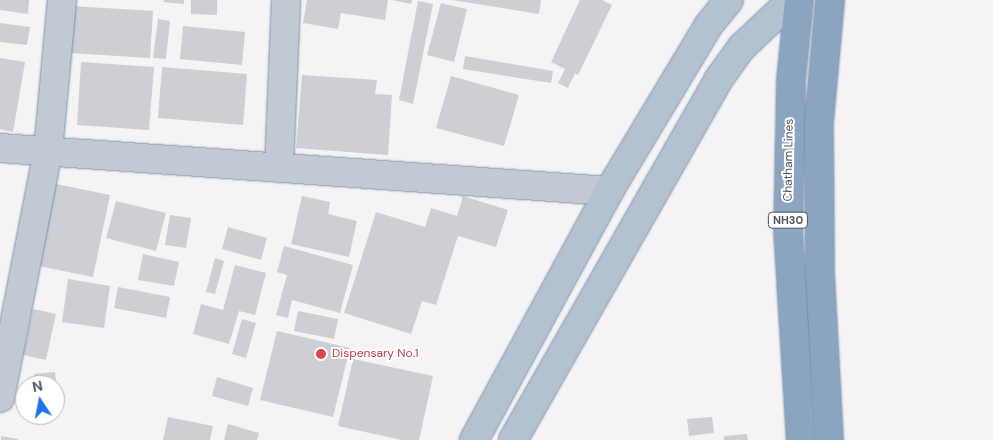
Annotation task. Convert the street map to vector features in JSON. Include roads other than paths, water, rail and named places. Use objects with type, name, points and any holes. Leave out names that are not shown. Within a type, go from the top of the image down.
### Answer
[{"type":"highway","name":"Chatham Lines","points":[[799,0],[791,80],[788,230],[800,440]]},
{"type":"highway","name":"NH30","points":[[829,440],[820,275],[819,122],[830,0]]},
{"type":"main road","points":[[474,440],[609,191],[708,26],[729,0]]},
{"type":"main road","points":[[513,440],[718,80],[742,47],[792,0]]},
{"type":"street","points":[[0,398],[48,151],[62,0]]},
{"type":"street","points":[[280,168],[286,0]]},
{"type":"street","points":[[0,148],[609,191]]},
{"type":"place","name":"Dispensary No.1","points":[[321,354]]}]
